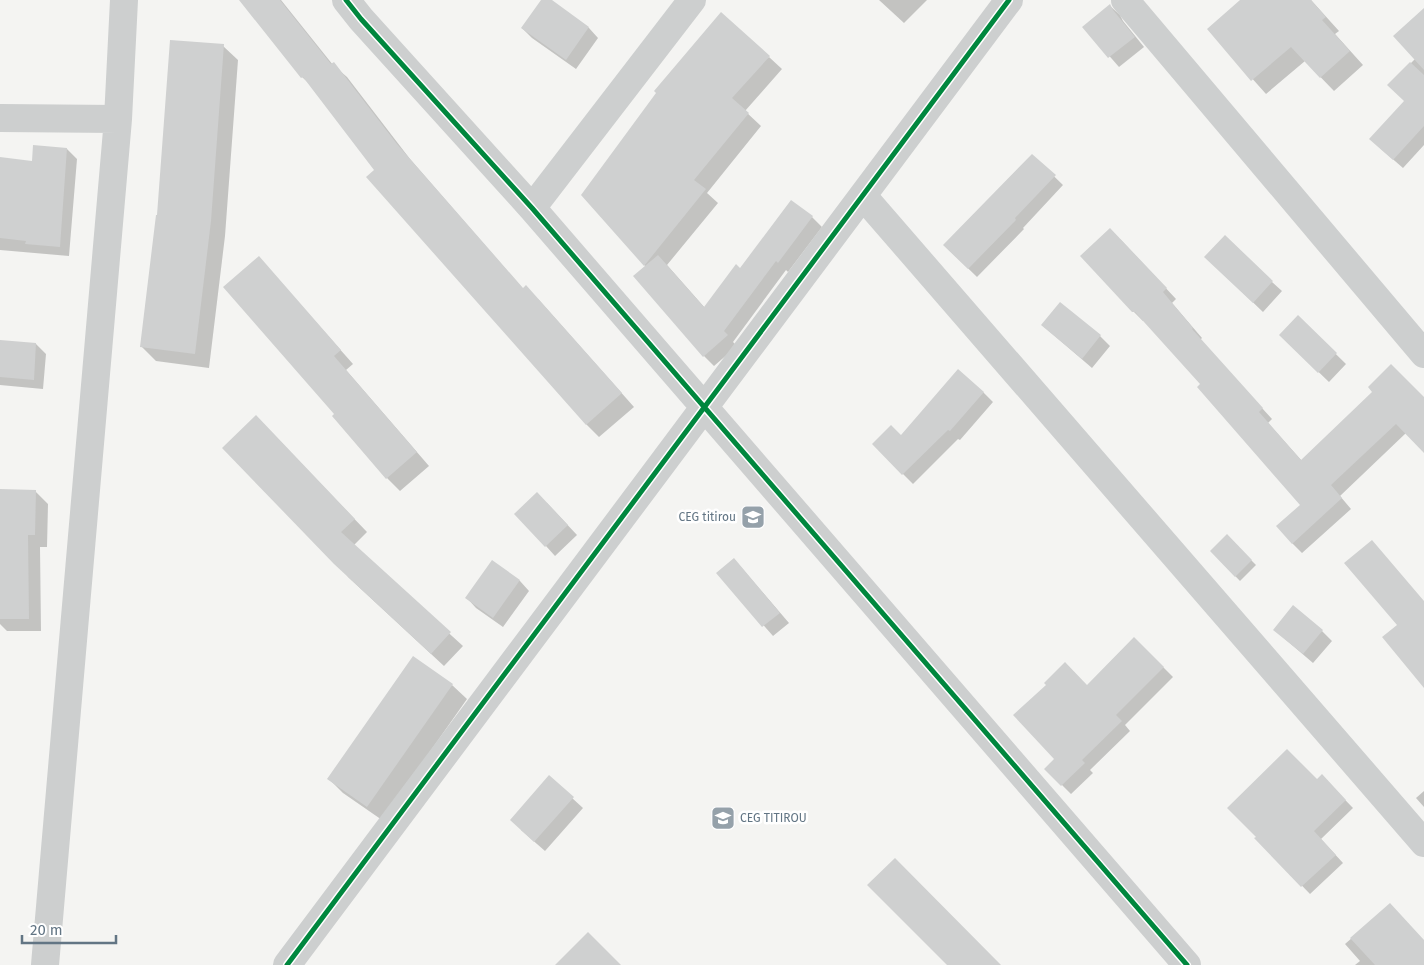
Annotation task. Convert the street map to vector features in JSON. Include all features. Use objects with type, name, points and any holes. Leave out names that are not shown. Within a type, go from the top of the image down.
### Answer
[{"type":"street","points":[[45,965],[118,120],[124,0]]},
{"type":"street","points":[[532,208],[692,0]]},
{"type":"street","points":[[287,965],[1009,0]]},
{"type":"street","points":[[1125,0],[1424,354]]},
{"type":"street","points":[[361,6],[532,208],[1187,965]]},
{"type":"street","points":[[0,118],[118,120]]},
{"type":"street","points":[[863,196],[1424,843]]},
{"type":"building","points":[[239,0],[280,0],[331,64],[334,62],[397,144],[523,288],[526,285],[622,393],[586,425],[366,177],[374,170],[303,77],[301,78]]},
{"type":"building","points":[[541,0],[552,0],[589,27],[566,60],[521,28]]},
{"type":"building","points":[[1240,0],[1311,0],[1326,17],[1322,20],[1350,51],[1320,78],[1291,47],[1251,81],[1207,29]]},
{"type":"building","points":[[1110,4],[1135,37],[1108,58],[1082,27]]},
{"type":"building","points":[[1424,8],[1424,70],[1393,36]]},
{"type":"building","points":[[721,12],[770,56],[732,98],[749,113],[694,180],[706,189],[644,266],[581,195],[656,93],[654,91]]},
{"type":"building","points":[[170,40],[224,44],[211,221],[195,354],[140,347],[157,215]]},
{"type":"building","points":[[1410,62],[1424,75],[1424,126],[1393,160],[1369,139],[1404,101],[1387,85]]},
{"type":"building","points":[[33,145],[67,148],[60,247],[25,244],[26,241],[0,238],[0,157],[32,161]]},
{"type":"building","points":[[1032,154],[1056,175],[1015,218],[1016,220],[968,269],[943,245]]},
{"type":"building","points":[[791,200],[813,216],[778,263],[776,261],[724,331],[728,335],[703,357],[633,276],[658,255],[704,307],[736,264],[740,268]]},
{"type":"building","points":[[1110,228],[1167,288],[1163,292],[1192,329],[1263,408],[1259,412],[1301,460],[1372,392],[1368,387],[1391,364],[1424,397],[1424,453],[1396,424],[1331,485],[1342,498],[1292,544],[1276,526],[1300,505],[1197,387],[1200,384],[1135,312],[1132,312],[1080,256]]},
{"type":"building","points":[[1225,235],[1273,281],[1253,303],[1204,257]]},
{"type":"building","points":[[259,256],[341,350],[334,356],[417,452],[386,479],[332,416],[334,414],[223,287]]},
{"type":"building","points":[[1060,302],[1101,335],[1082,359],[1041,325]]},
{"type":"building","points":[[1298,315],[1337,353],[1318,373],[1279,335]]},
{"type":"building","points":[[0,340],[36,343],[34,380],[0,377]]},
{"type":"building","points":[[958,369],[984,392],[950,431],[948,430],[902,475],[872,444],[891,425],[901,435]]},
{"type":"building","points":[[256,415],[355,519],[341,532],[451,632],[431,654],[334,564],[222,448]]},
{"type":"building","points":[[0,489],[36,490],[35,535],[28,535],[29,619],[0,619]]},
{"type":"building","points":[[537,492],[568,525],[545,547],[514,514]]},
{"type":"building","points":[[1227,534],[1252,560],[1235,577],[1210,551]]},
{"type":"building","points":[[1372,540],[1424,601],[1424,688],[1382,637],[1397,625],[1344,563]]},
{"type":"building","points":[[734,558],[780,613],[762,627],[716,573]]},
{"type":"building","points":[[492,560],[520,580],[493,618],[465,598]]},
{"type":"building","points":[[1293,605],[1323,630],[1303,654],[1273,630]]},
{"type":"building","points":[[1134,637],[1164,667],[1116,715],[1122,721],[1082,760],[1085,763],[1061,786],[1044,769],[1054,759],[1013,715],[1046,685],[1044,683],[1065,662],[1087,685]]},
{"type":"building","points":[[413,656],[453,684],[367,807],[327,779]]},
{"type":"building","points":[[1287,749],[1317,779],[1322,774],[1346,800],[1314,831],[1336,855],[1301,887],[1227,808]]},
{"type":"building","points":[[549,775],[574,797],[534,842],[510,820]]},
{"type":"building","points":[[895,858],[1001,965],[947,965],[867,885]]},
{"type":"building","points":[[1390,903],[1424,940],[1424,965],[1375,965],[1350,938]]},
{"type":"building","points":[[588,932],[621,965],[555,965]]},
{"type":"cycle path","points":[[346,0],[532,208],[1187,965]]},
{"type":"cycle path","points":[[287,965],[1009,0]]},
{"type":"place","name":"CEG titirou","points":[[753,517]]},
{"type":"place","name":"CEG TITIROU","points":[[723,818]]}]
